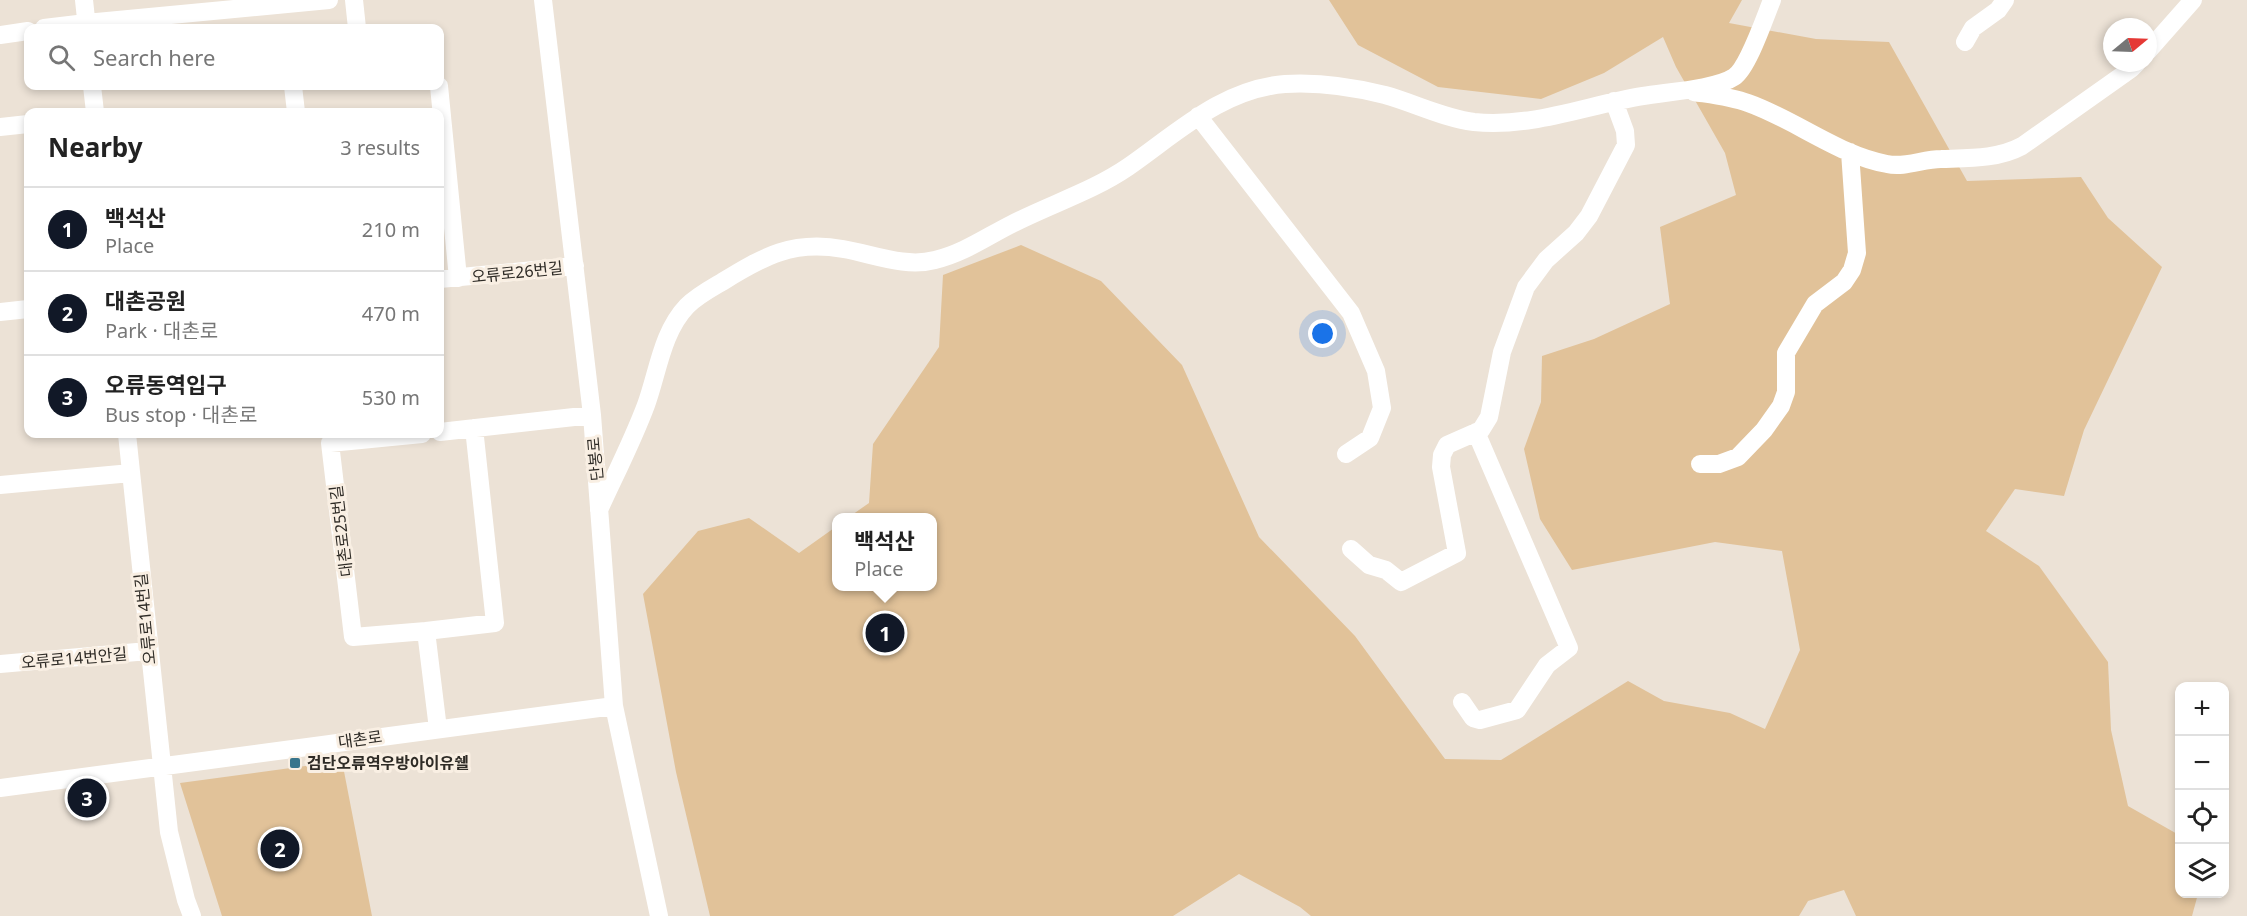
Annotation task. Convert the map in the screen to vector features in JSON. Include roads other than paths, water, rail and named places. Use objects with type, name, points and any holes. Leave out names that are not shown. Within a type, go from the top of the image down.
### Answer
[{"type":"street","points":[[84,0],[87,24]]},
{"type":"street","points":[[106,24],[328,0]]},
{"type":"street","points":[[354,0],[357,24]]},
{"type":"street","name":"단봉로","points":[[543,0],[592,416],[614,706],[659,916]]},
{"type":"street","points":[[599,510],[646,405],[662,353],[676,320],[688,305],[707,291],[777,252],[799,247],[840,248],[914,264],[934,261],[958,253],[1009,225],[1108,180],[1198,116],[1249,92],[1280,85],[1304,83],[1348,87],[1385,95],[1471,122],[1504,124],[1524,122],[1614,101],[1681,90],[1733,78],[1743,69],[1772,0]]},
{"type":"street","points":[[1965,42],[1973,28],[1998,10],[2005,0]]},
{"type":"street","points":[[2157,41],[2193,0]]},
{"type":"street","points":[[0,35],[24,32]]},
{"type":"street","points":[[1681,90],[1729,97],[1750,104],[1868,160],[1890,165],[1930,159],[1973,158],[2010,152],[2127,72]]},
{"type":"street","points":[[92,90],[95,108]]},
{"type":"street","points":[[293,90],[296,108]]},
{"type":"street","name":"오류로26번길","points":[[438,90],[440,108]]},
{"type":"street","points":[[1351,549],[1369,565],[1386,570],[1401,582],[1457,553],[1441,467],[1442,455],[1447,445],[1481,430],[1489,417],[1502,352],[1526,287],[1546,260],[1576,232],[1589,216],[1626,145],[1625,131],[1614,101]]},
{"type":"street","points":[[1198,116],[1351,313],[1376,371],[1382,408],[1370,438],[1346,454]]},
{"type":"street","points":[[0,127],[24,124]]},
{"type":"street","name":"오류로26번길","points":[[444,144],[458,278]]},
{"type":"street","points":[[1700,464],[1719,464],[1738,457],[1764,430],[1780,406],[1786,392],[1786,353],[1815,304],[1844,282],[1852,270],[1857,253],[1850,152]]},
{"type":"street","name":"오류로26번길","points":[[444,279],[574,266]]},
{"type":"street","points":[[0,312],[24,309]]},
{"type":"street","points":[[444,432],[592,416]]},
{"type":"street","name":"대촌로25번길","points":[[381,438],[330,443],[353,637],[495,623],[474,428]]},
{"type":"street","points":[[1462,702],[1473,718],[1480,720],[1517,710],[1547,665],[1569,648],[1476,432]]},
{"type":"street","name":"오류로14번길","points":[[127,438],[148,651],[169,832],[192,916]]},
{"type":"street","points":[[0,485],[131,473]]},
{"type":"street","points":[[426,631],[438,729]]},
{"type":"street","name":"오류로14번안길","points":[[0,664],[148,651]]},
{"type":"street","name":"대촌로","points":[[0,788],[614,706]]},
{"type":"place","name":"백석산","points":[[885,633]]},
{"type":"place","name":"검단오류역우방아이유쉘","points":[[295,763]]},
{"type":"place","name":"오류동역입구","points":[[87,798]]},
{"type":"place","name":"대촌공원","points":[[280,849]]}]
